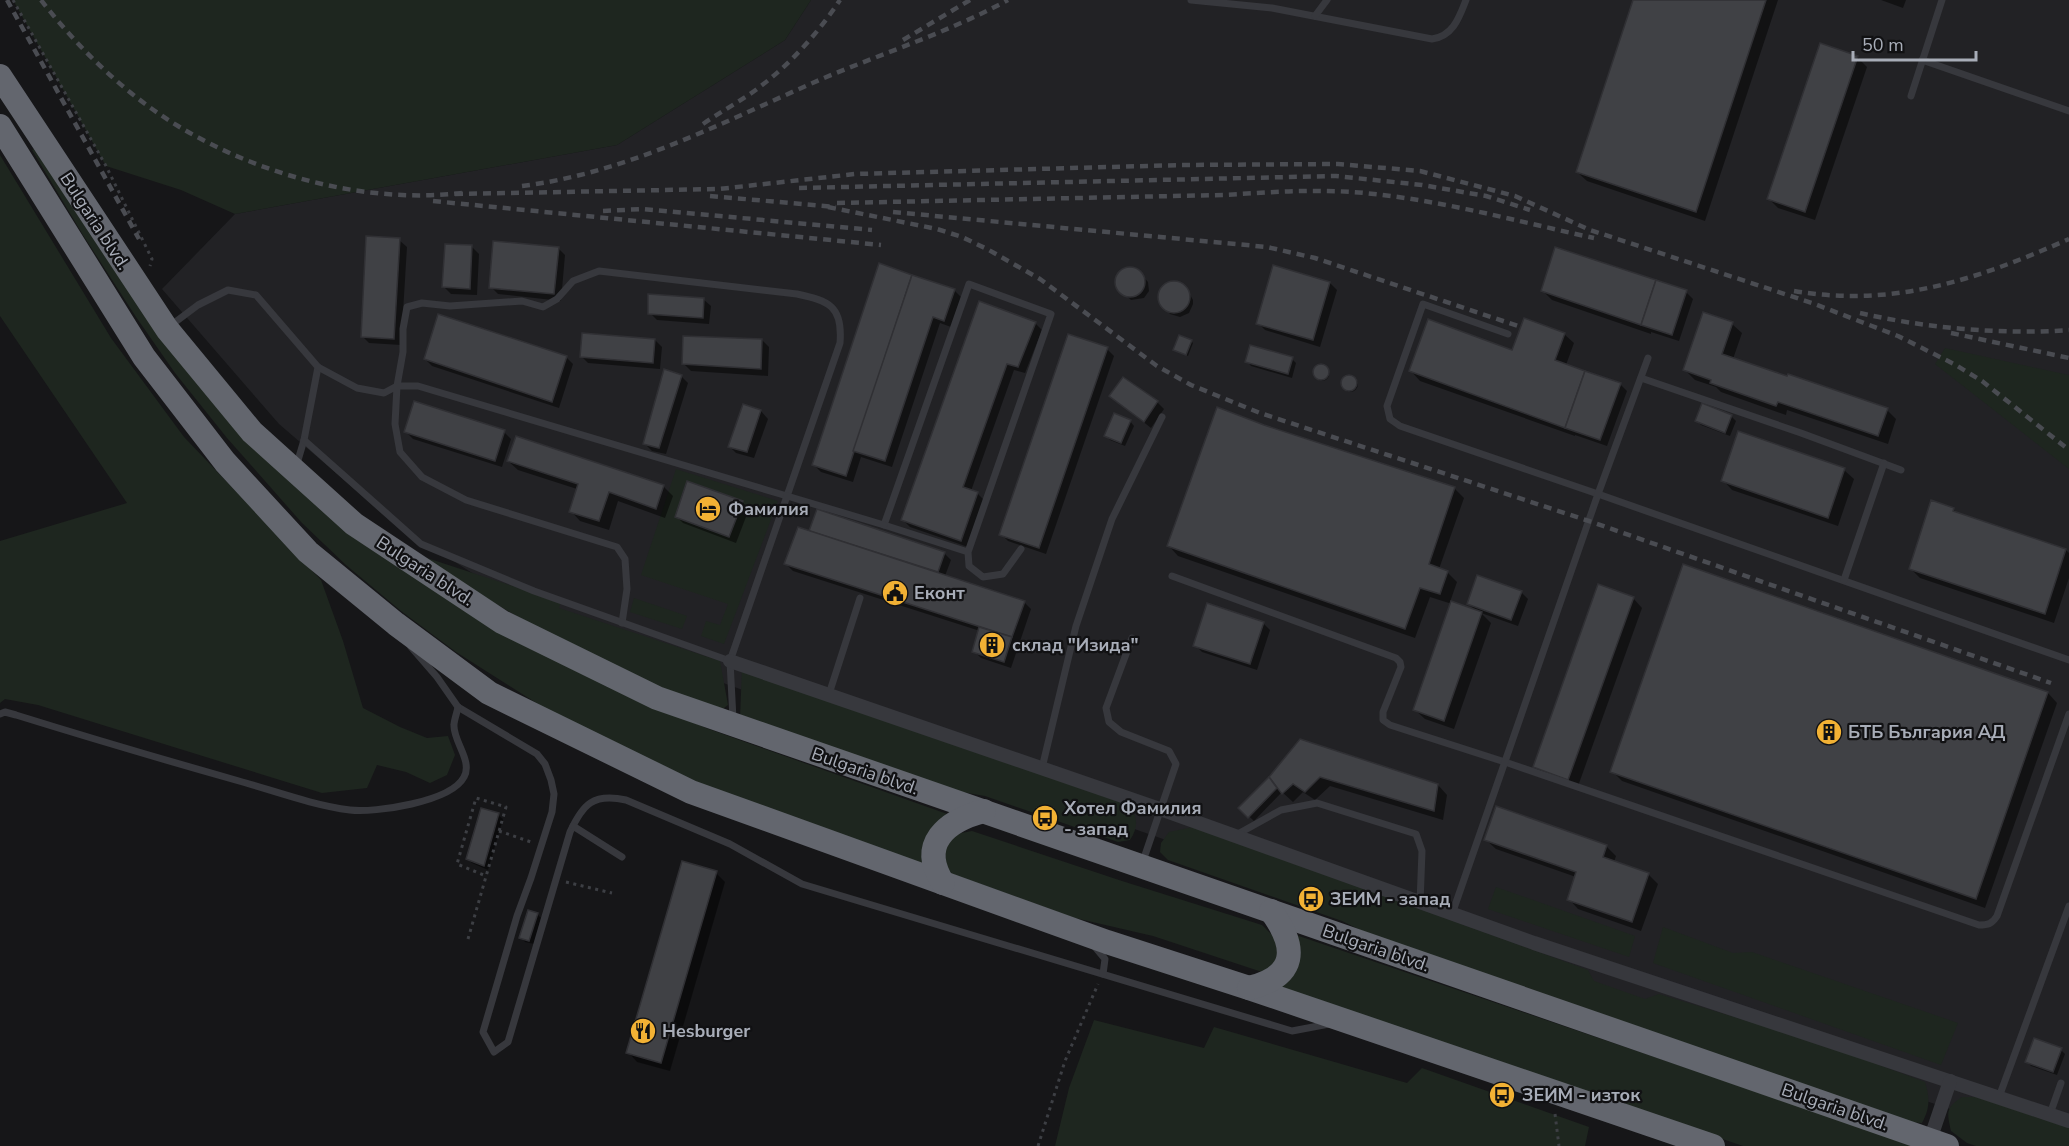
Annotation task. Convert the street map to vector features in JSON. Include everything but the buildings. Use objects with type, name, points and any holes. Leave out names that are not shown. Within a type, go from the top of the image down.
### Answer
[{"type":"highway","name":"Bulgaria blvd.","points":[[0,76],[142,294],[167,329],[252,432],[354,524],[502,622],[657,698],[1938,1143]]},
{"type":"highway","name":"Bulgaria blvd.","points":[[0,126],[144,357],[225,462],[308,552],[396,624],[489,693],[691,792],[1063,926],[1713,1146]]},
{"type":"highway","points":[[944,883],[934,869],[934,845],[943,832],[952,825],[966,816],[984,811]]},
{"type":"highway","points":[[1249,988],[1267,983],[1279,976],[1286,965],[1289,954],[1287,941],[1283,928],[1271,911]]},
{"type":"street","points":[[730,661],[1160,809],[1534,943],[2069,1121]]},
{"type":"street","points":[[1938,1143],[1950,1081]]},
{"type":"lane","points":[[1191,0],[1272,8],[1432,39],[1441,38],[1448,33],[1461,14],[1466,0]]},
{"type":"lane","points":[[1315,16],[1327,0]]},
{"type":"lane","points":[[1911,96],[1942,0]]},
{"type":"lane","points":[[1922,60],[2069,111]]},
{"type":"lane","points":[[622,623],[627,589],[625,559],[616,547],[466,500],[422,477],[400,452],[395,424],[397,386],[407,307],[422,303],[450,306],[522,301],[543,308],[558,299],[573,282],[599,271],[796,294],[822,300],[838,312],[842,326],[840,342],[730,661],[734,725]]},
{"type":"lane","points":[[884,525],[969,284],[1051,314],[968,552],[969,566],[983,577],[1003,574],[1021,549]]},
{"type":"lane","points":[[167,329],[198,305],[228,290],[256,295],[318,367],[357,388],[384,393],[397,386],[418,386],[968,552]]},
{"type":"lane","points":[[1508,333],[1423,304],[1387,406],[1390,418],[1400,426],[2069,660]]},
{"type":"lane","points":[[1452,914],[1648,358]]},
{"type":"lane","points":[[294,472],[304,440],[318,367]]},
{"type":"lane","points":[[1641,378],[1901,470]]},
{"type":"lane","points":[[1042,768],[1076,626],[1112,519],[1162,417]]},
{"type":"lane","points":[[304,440],[421,544],[534,591],[730,661]]},
{"type":"lane","points":[[1844,580],[1884,463]]},
{"type":"lane","points":[[1172,576],[1396,658],[1401,667],[1383,712],[1383,720],[1390,725],[1505,762],[1979,925],[1987,925],[1997,916],[2069,714]]},
{"type":"lane","points":[[829,694],[860,598]]},
{"type":"lane","points":[[396,624],[413,651],[437,677],[458,707],[537,754],[545,764],[554,794],[548,823],[517,916],[483,1032],[494,1052],[508,1042],[573,826],[584,806],[608,796],[626,800],[730,844],[802,884],[1292,1031],[1347,1021]]},
{"type":"lane","points":[[1132,638],[1106,708],[1109,722],[1121,732],[1169,751],[1176,764],[1141,866]]},
{"type":"lane","points":[[0,714],[5,712],[16,715],[169,762],[302,799],[349,810],[370,811],[392,809],[432,798],[450,790],[463,780],[466,766],[453,726],[458,707]]},
{"type":"lane","points":[[1234,836],[1281,810],[1317,803],[1416,834],[1422,851],[1420,903]]},
{"type":"lane","points":[[573,826],[622,857]]},
{"type":"lane","points":[[1999,1097],[2069,906]]},
{"type":"lane","points":[[1063,926],[1098,950],[1105,958],[1103,975]]},
{"type":"lane","points":[[2050,1114],[2061,1083]]},
{"type":"path","points":[[13,0],[106,166],[152,259],[142,294]]},
{"type":"path","points":[[468,939],[506,807],[476,798],[457,864],[486,876]]},
{"type":"path","points":[[556,880],[612,893]]},
{"type":"path","points":[[1038,1146],[1065,1061],[1103,975]]},
{"type":"path","points":[[1553,1091],[1559,1146]]},
{"type":"shaded area","points":[[13,0],[811,0],[785,40],[617,145],[235,214],[181,190],[106,166]]},
{"type":"shaded area","points":[[811,0],[2069,0],[2069,1146],[2060,1146],[1593,989],[888,743],[594,636],[491,585],[394,523],[279,424],[162,289],[235,214],[617,145],[785,40]]},
{"type":"shaded area","points":[[38,147],[98,246],[147,317],[285,471],[605,683],[706,728],[950,815],[926,867],[727,796],[557,716],[456,652],[401,611],[346,565],[302,523],[227,438],[175,373],[83,235],[32,150]]},
{"type":"shaded area","points":[[0,155],[111,338],[184,437],[321,580],[343,641],[363,708],[427,738],[448,736],[455,755],[447,775],[430,783],[406,772],[377,765],[367,788],[322,793],[38,705],[5,699],[0,703],[0,541],[127,503],[0,316]]},
{"type":"shaded area","points":[[1945,348],[2069,375],[2069,469],[1935,364]]},
{"type":"shaded area","points":[[676,469],[778,501],[724,644],[701,636],[706,621],[720,625],[728,604],[641,575]]},
{"type":"shaded area","points":[[421,556],[561,602],[559,608],[720,661],[728,705],[719,712],[662,691],[624,673],[506,610]]},
{"type":"shaded area","points":[[634,598],[687,616],[682,629],[630,612]]},
{"type":"shaded area","points":[[742,667],[1123,798],[1134,813],[1136,823],[1133,834],[1130,840],[1118,842],[985,796],[927,786],[740,719]]},
{"type":"shaded area","points":[[1193,827],[1588,970],[1594,981],[1645,999],[1659,994],[1822,1044],[1925,1082],[1928,1093],[1927,1113],[1922,1123],[1907,1122],[1393,946],[1342,921],[1168,860],[1160,852],[1161,843],[1169,832]]},
{"type":"shaded area","points":[[972,831],[1262,925],[1277,942],[1278,952],[1275,965],[1262,972],[1153,936],[1075,918],[952,874],[943,863],[943,846],[956,834]]},
{"type":"shaded area","points":[[1496,887],[1635,936],[1629,957],[1488,909]]},
{"type":"shaded area","points":[[1663,927],[1733,953],[1752,952],[1958,1023],[1941,1065],[1653,963]]},
{"type":"shaded area","points":[[1296,935],[1916,1146],[1743,1146],[1277,987]]},
{"type":"shaded area","points":[[1094,1020],[1204,1048],[1214,1027],[1407,1083],[1422,1068],[1589,1127],[1585,1146],[1055,1146],[1069,1088]]},
{"type":"shaded area","points":[[1962,1097],[1976,1097],[2069,1128],[2069,1146],[1976,1146],[1967,1143],[1951,1131],[1949,1120],[1950,1108]]},
{"type":"railway","points":[[7,0],[139,239]]},
{"type":"railway","points":[[41,0],[71,36],[121,85],[158,113],[210,144],[279,172],[352,190],[389,194],[462,193]]},
{"type":"railway","points":[[703,124],[750,94],[776,74],[810,39],[840,0]]},
{"type":"railway","points":[[903,40],[970,0]]},
{"type":"railway","points":[[522,186],[600,170],[676,143],[824,78],[963,22],[1008,0]]},
{"type":"railway","points":[[455,194],[719,189],[855,174],[1182,165],[1338,164],[1420,171],[1515,196],[1590,230],[1812,303],[1898,336],[1982,381],[2069,450]]},
{"type":"railway","points":[[799,188],[1336,176],[1422,185],[1486,196],[1530,210]]},
{"type":"railway","points":[[837,203],[1336,191],[1430,202],[1594,238]]},
{"type":"railway","points":[[710,196],[836,207]]},
{"type":"railway","points":[[433,201],[881,245]]},
{"type":"railway","points":[[828,207],[937,229],[962,237],[1040,279],[1157,366],[1191,385],[1260,413],[1589,521],[2051,683]]},
{"type":"railway","points":[[603,211],[643,209],[872,230]]},
{"type":"railway","points":[[893,212],[1267,247],[1315,258],[1518,326]]},
{"type":"railway","points":[[1794,291],[1867,296],[1901,293],[1969,278],[2069,239]]},
{"type":"railway","points":[[1860,313],[1911,323],[1964,329],[2018,332],[2069,330]]},
{"type":"railway","points":[[1951,333],[2069,358]]},
{"type":"place","name":"Фамилия","points":[[708,509]]},
{"type":"place","name":"Еконт","points":[[895,593]]},
{"type":"place","name":"склад \"Изида\"","points":[[992,645]]},
{"type":"place","name":"БТБ България АД","points":[[1829,732]]},
{"type":"place","name":"Хотел Фамилия - запад","points":[[1045,818]]},
{"type":"place","name":"ЗЕИМ - запад","points":[[1311,899]]},
{"type":"place","name":"Hesburger","points":[[643,1031]]},
{"type":"place","name":"ЗЕИМ - изток","points":[[1502,1095]]}]
